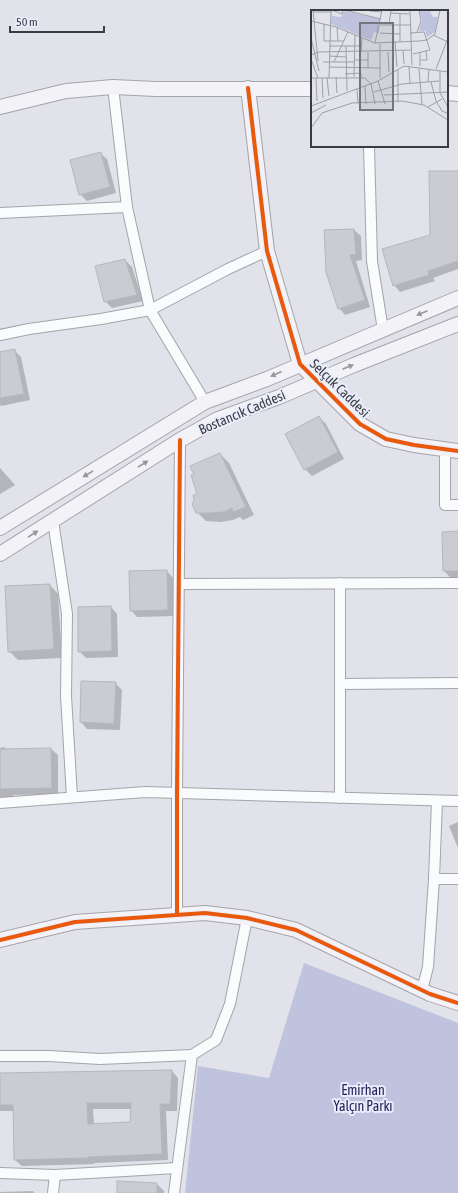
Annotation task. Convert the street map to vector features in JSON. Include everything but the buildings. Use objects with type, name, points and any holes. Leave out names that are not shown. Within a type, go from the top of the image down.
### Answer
[{"type":"street","points":[[113,87],[127,207],[150,310],[205,402]]},
{"type":"street","points":[[0,107],[66,91],[113,87],[156,89],[311,89]]},
{"type":"street","points":[[248,88],[267,251],[300,364]]},
{"type":"street","points":[[448,93],[458,94]]},
{"type":"street","points":[[370,147],[372,261],[383,330]]},
{"type":"street","points":[[0,213],[127,207]]},
{"type":"street","points":[[0,335],[29,328],[101,319],[150,310],[228,269],[267,251]]},
{"type":"street","name":"Bostancık Caddesi","points":[[0,528],[205,402],[267,378],[458,298]]},
{"type":"street","name":"Bostancık Caddesi","points":[[0,554],[180,440],[218,419],[279,397],[354,365],[458,324]]},
{"type":"street","name":"Selçuk Caddesi","points":[[300,364],[360,424],[386,439],[414,446],[451,450]]},
{"type":"street","points":[[177,915],[180,440]]},
{"type":"street","points":[[451,450],[445,505],[458,505]]},
{"type":"street","points":[[54,521],[67,614],[66,696],[72,797]]},
{"type":"street","points":[[340,583],[340,798]]},
{"type":"street","points":[[179,584],[458,583]]},
{"type":"street","points":[[340,684],[458,683]]},
{"type":"street","points":[[0,803],[145,792],[436,802],[458,801]]},
{"type":"street","points":[[422,990],[428,967],[434,879],[436,802]]},
{"type":"street","points":[[434,879],[458,879]]},
{"type":"street","points":[[0,940],[75,922],[205,913],[247,918],[296,930],[422,990],[458,1003]]},
{"type":"street","points":[[0,1056],[49,1056],[100,1059],[192,1055],[216,1040],[230,1004],[247,918]]},
{"type":"street","points":[[174,1193],[192,1055]]},
{"type":"street","points":[[0,1173],[55,1175],[177,1168]]},
{"type":"street","points":[[53,1193],[55,1175]]},
{"type":"green space","name":"Emirhan Yalçın Parkı","points":[[304,963],[458,1023],[458,1193],[185,1193],[198,1066],[269,1078]]},
{"type":"cycle path","points":[[248,88],[267,251],[300,364],[360,424],[386,439],[414,445],[458,451]]},
{"type":"cycle path","points":[[177,915],[180,440]]},
{"type":"cycle path","points":[[0,940],[75,922],[205,913],[247,918],[296,930],[430,994],[458,1003]]}]
